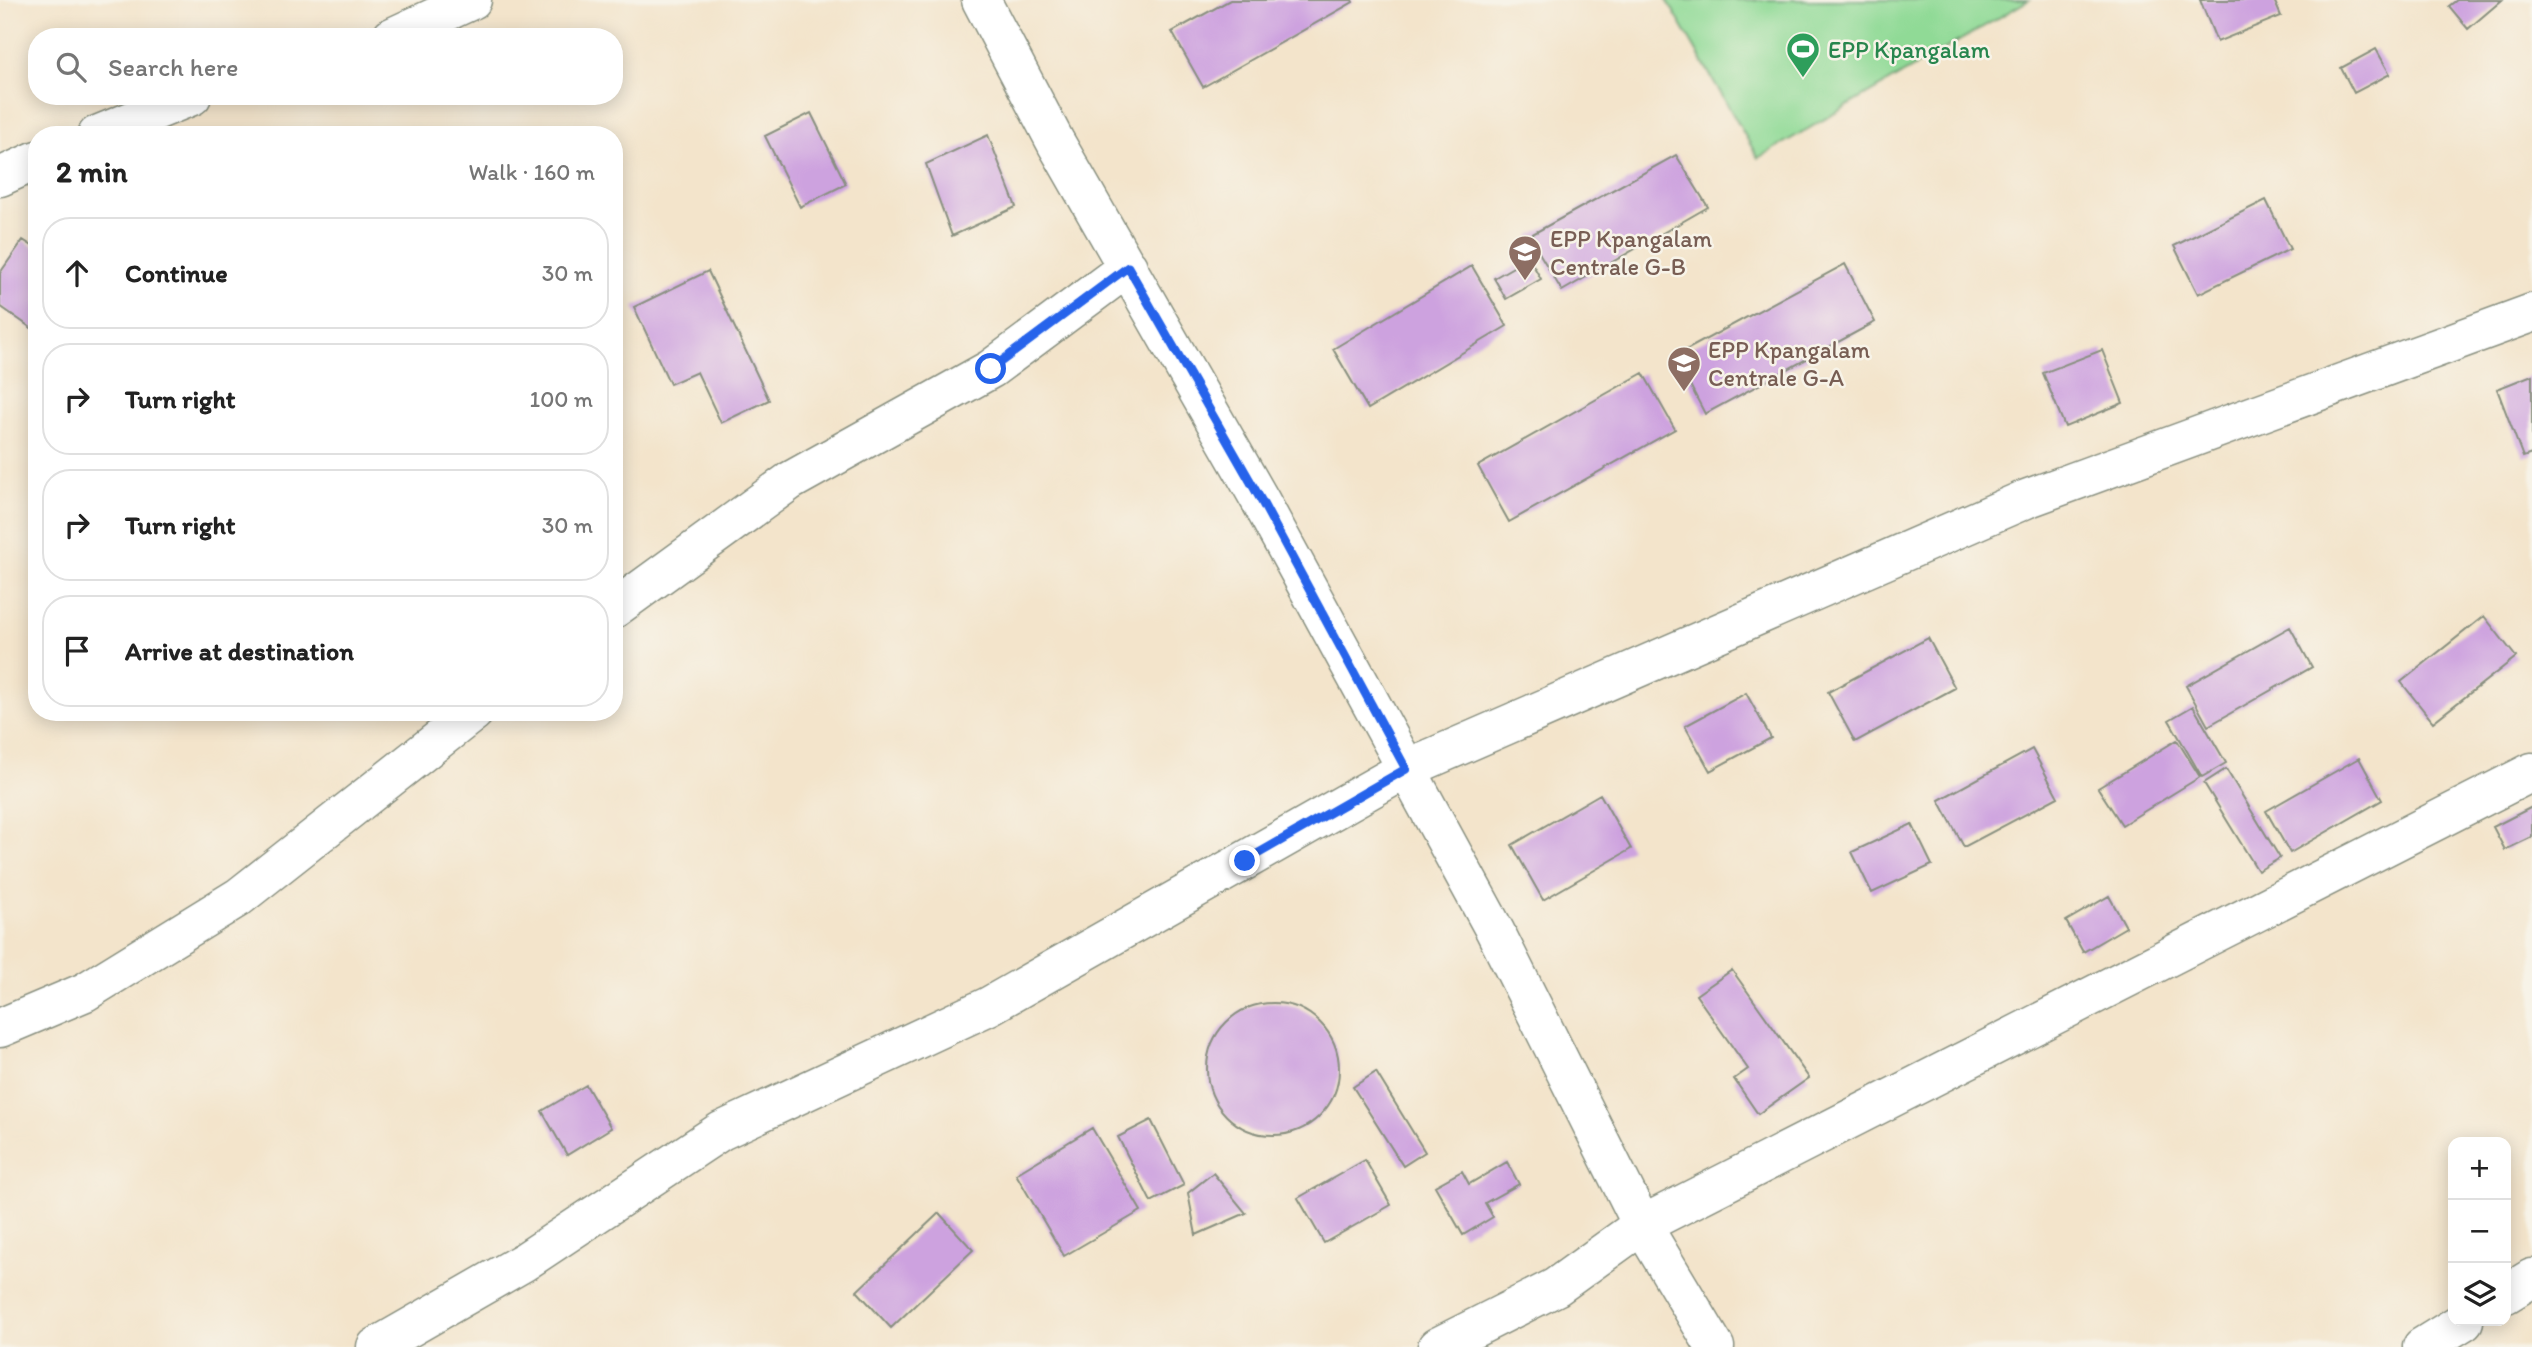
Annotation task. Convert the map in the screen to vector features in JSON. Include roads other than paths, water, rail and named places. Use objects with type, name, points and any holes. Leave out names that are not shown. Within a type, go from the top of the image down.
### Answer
[{"type":"street","points":[[412,28],[472,0]]},
{"type":"street","points":[[981,0],[1056,143],[1261,500],[1495,931],[1642,1225],[1714,1347]]},
{"type":"street","points":[[119,126],[170,105]]},
{"type":"street","points":[[0,177],[28,164]]},
{"type":"street","points":[[623,602],[790,481],[991,369],[1128,267]]},
{"type":"street","points":[[376,1347],[524,1262],[721,1131],[989,1006],[1406,769],[2026,499],[2532,313]]},
{"type":"street","points":[[0,1028],[85,992],[239,897],[463,721]]},
{"type":"street","points":[[1437,1347],[1556,1287],[1642,1225],[2532,772]]},
{"type":"street","points":[[2511,1291],[2532,1278]]},
{"type":"street","points":[[2422,1347],[2456,1326]]},
{"type":"place","name":"EPP Kpangalam","points":[[1803,79]]},
{"type":"place","name":"EPP Kpangalam Centrale G-B","points":[[1525,282]]},
{"type":"place","name":"EPP Kpangalam Centrale G-A","points":[[1684,393]]}]
